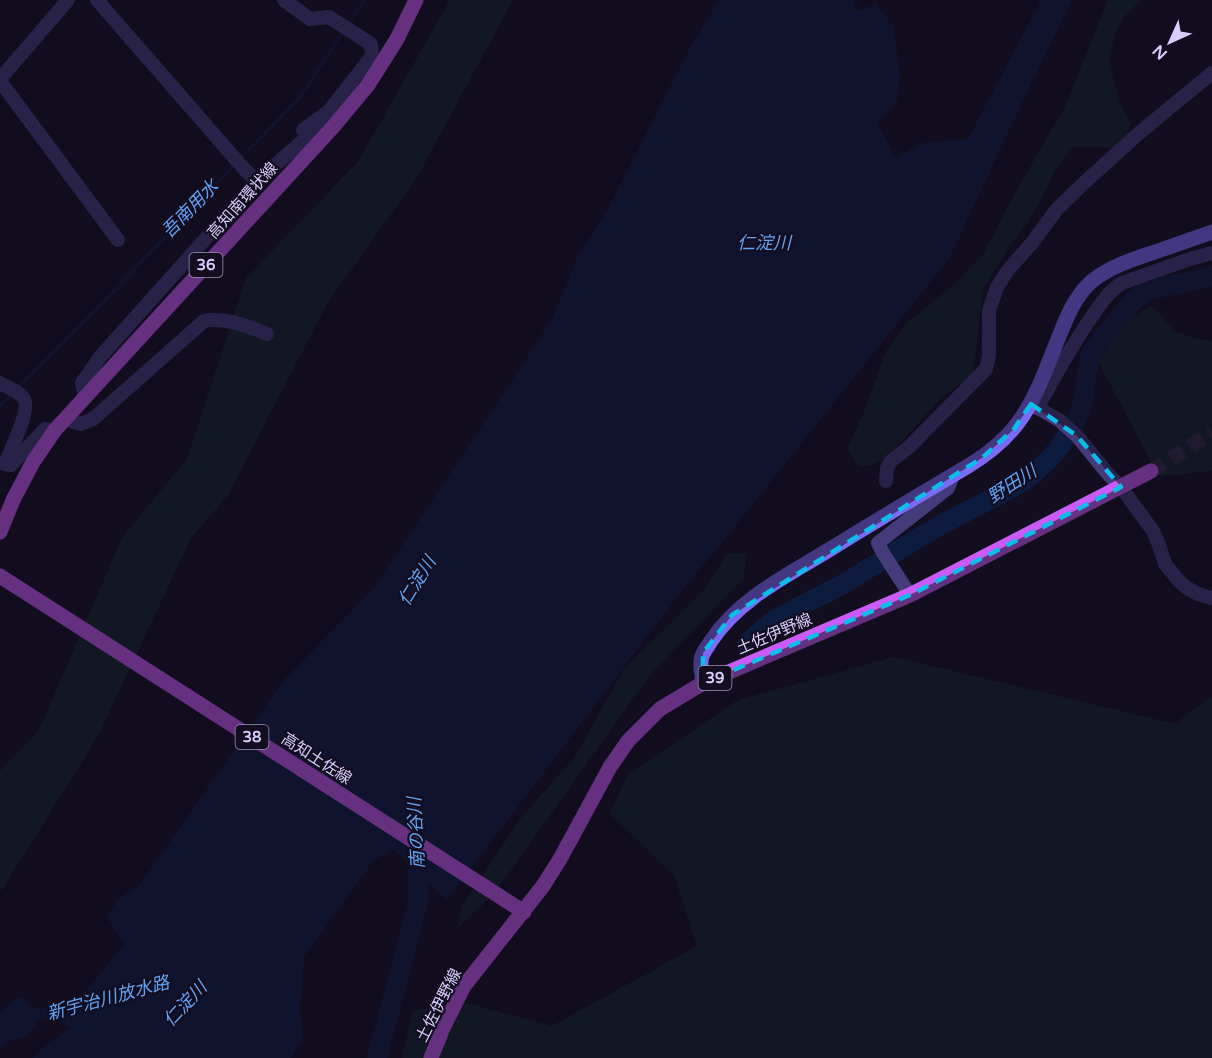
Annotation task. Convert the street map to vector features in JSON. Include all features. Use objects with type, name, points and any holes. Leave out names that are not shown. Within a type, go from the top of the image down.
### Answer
[{"type":"main road","name":"高知南環状線","points":[[0,532],[13,500],[33,462],[60,424],[333,127],[368,85],[397,39],[416,0]]},
{"type":"main road","name":"土佐伊野線","points":[[431,1058],[464,986],[524,912],[549,877],[610,767],[628,741],[660,709],[703,683],[910,595],[1150,471]]},
{"type":"main road","name":"高知土佐線","points":[[0,576],[524,912]]},
{"type":"street","points":[[68,0],[0,80],[118,240]]},
{"type":"street","points":[[97,0],[257,181]]},
{"type":"street","points":[[276,165],[304,129],[329,111],[372,56],[371,44],[328,17],[310,19],[285,0]]},
{"type":"street","points":[[886,481],[887,468],[891,461],[909,447],[986,369],[989,356],[989,311],[997,287],[1008,270],[1032,243],[1057,209],[1138,134],[1212,73]]},
{"type":"street","points":[[85,397],[82,383],[100,357],[257,181],[314,131],[323,127],[333,127]]},
{"type":"street","points":[[1034,406],[1066,318],[1080,294],[1092,282],[1106,271],[1126,262],[1212,232]]},
{"type":"street","points":[[703,683],[701,665],[703,653],[719,629],[732,615],[770,586],[982,458],[1003,441],[1034,406],[1085,326],[1114,288],[1122,283],[1190,259],[1212,254]]},
{"type":"street","points":[[0,382],[23,396],[26,402],[26,411],[5,464],[11,465],[45,429],[60,424],[81,424],[93,419],[204,321],[213,320],[249,326],[267,334]]},
{"type":"street","points":[[1034,406],[1059,420],[1077,436],[1107,474],[1121,487],[1153,531],[1165,564],[1180,582],[1197,594],[1212,598]]},
{"type":"street","points":[[910,595],[878,546],[880,541],[948,488],[953,475]]},
{"type":"highlighted area","points":[[1031,404],[1077,436],[1121,487],[910,595],[703,683],[703,653],[732,615],[982,458],[1014,429]]},
{"type":"green space","points":[[450,0],[513,0],[416,179],[328,302],[228,495],[191,538],[99,734],[0,891],[0,771],[39,730],[122,538],[187,459],[246,278],[358,162]]},
{"type":"green space","points":[[1108,0],[1141,0],[1123,18],[1116,32],[1109,61],[1120,104],[1131,122],[1127,137],[1111,148],[1073,147],[1055,170],[1027,224],[1010,245],[983,290],[973,375],[941,398],[887,458],[872,465],[859,466],[847,448],[863,415],[886,351],[908,322],[957,282],[983,255],[1011,200],[1064,109]]},
{"type":"green space","points":[[1152,306],[1177,333],[1212,342],[1212,471],[1159,476],[1095,356],[1114,328]]},
{"type":"green space","points":[[727,553],[746,554],[744,578],[649,676],[493,895],[457,928],[463,905],[521,818],[575,757],[624,669],[704,590]]},
{"type":"green space","points":[[894,657],[1175,724],[1212,696],[1212,1058],[402,1058],[413,1011],[463,1002],[552,1026],[697,946],[674,875],[610,814],[628,774],[738,700]]},
{"type":"water","points":[[719,0],[855,0],[855,12],[876,3],[894,28],[900,77],[897,102],[877,122],[895,157],[925,142],[968,139],[1039,4],[1039,0],[1072,0],[949,259],[684,588],[447,900],[394,850],[374,860],[304,957],[300,1009],[303,1038],[291,1058],[33,1058],[48,1043],[70,1029],[61,1022],[40,1019],[29,1035],[8,1042],[0,1049],[0,1012],[19,996],[36,1009],[77,1002],[124,944],[106,916],[121,896],[138,887],[283,681],[373,589],[552,319],[578,256],[609,207],[689,49]]},
{"type":"waterway","name":"吾南用水","points":[[348,24],[365,0]]},
{"type":"waterway","name":"吾南用水","points":[[240,159],[301,96],[343,32]]},
{"type":"waterway","name":"吾南用水","points":[[18,387],[235,164]]},
{"type":"waterway","name":"野田川","points":[[747,644],[775,620],[843,584],[913,541],[1026,479],[1050,459],[1071,429],[1083,403],[1089,361],[1094,349],[1133,301],[1150,290],[1212,276]]},
{"type":"waterway","name":"吾南用水","points":[[0,406],[11,394]]},
{"type":"waterway","name":"南の谷川","points":[[377,1058],[419,899],[416,845]]},
{"type":"tunnel","points":[[1151,471],[1212,433]]},
{"type":"water label","name":"仁淀川","points":[[764,243]]},
{"type":"water label","name":"仁淀川","points":[[417,581]]},
{"type":"water label","name":"新宇治川放水路","points":[[108,998]]},
{"type":"water label","name":"仁淀川","points":[[185,1004]]}]
